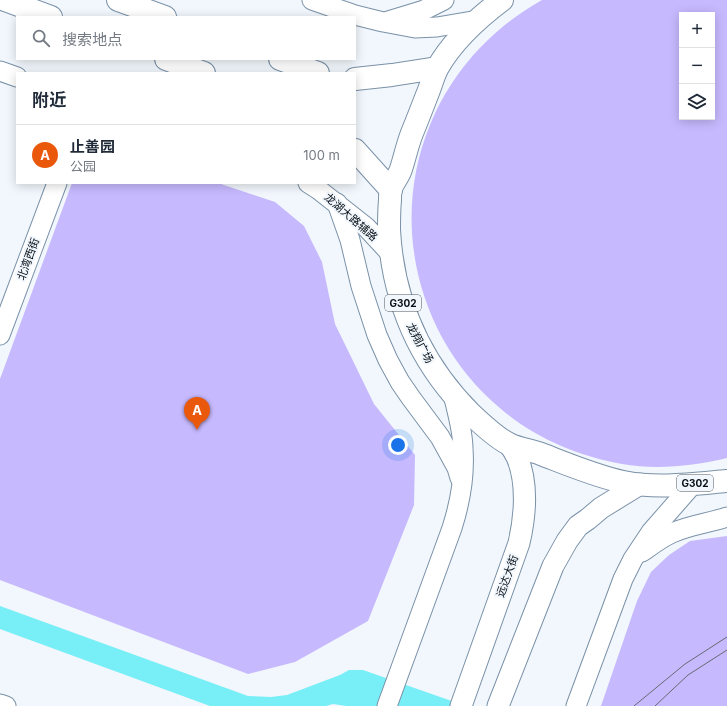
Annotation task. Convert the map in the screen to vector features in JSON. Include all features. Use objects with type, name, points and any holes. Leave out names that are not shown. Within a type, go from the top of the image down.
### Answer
[{"type":"highway","points":[[5,0],[48,16]]},
{"type":"highway","points":[[118,0],[162,16]]},
{"type":"highway","name":"龙翔广场","points":[[502,0],[466,31],[437,68],[409,141],[401,171],[391,190],[389,218],[391,254],[395,275],[407,317],[427,358],[440,378],[467,410],[485,427],[509,444],[540,453],[576,468],[622,482],[662,486],[727,481]]},
{"type":"highway","points":[[169,60],[201,72]]},
{"type":"highway","points":[[283,60],[315,72]]},
{"type":"highway","points":[[356,78],[392,75],[437,68]]},
{"type":"highway","points":[[356,151],[391,190]]},
{"type":"main road","points":[[312,0],[355,16]]},
{"type":"main road","points":[[383,22],[424,10],[444,0]]},
{"type":"main road","points":[[356,16],[415,28],[437,27],[478,20]]},
{"type":"main road","points":[[0,71],[16,77]]},
{"type":"main road","name":"北湾西街","points":[[0,335],[57,184]]},
{"type":"main road","name":"龙湖大路辅路","points":[[310,184],[337,203],[366,227],[391,254]]},
{"type":"main road","points":[[337,203],[350,240],[361,286],[377,335],[388,360],[400,382],[440,437],[457,468],[462,484]]},
{"type":"main road","points":[[386,706],[456,516],[462,484],[464,449],[453,394]]},
{"type":"main road","name":"远达大街","points":[[464,697],[519,543],[523,527],[523,484],[520,466],[509,444]]},
{"type":"main road","points":[[500,701],[553,566],[567,541],[578,526],[588,518],[601,508],[640,484]]},
{"type":"main road","points":[[576,706],[633,559],[651,532],[693,484]]},
{"type":"main road","points":[[633,559],[657,540],[672,533],[727,517]]},
{"type":"main road","points":[[0,704],[6,706]]},
{"type":"shaded area","points":[[542,0],[727,0],[727,458],[675,466],[635,466],[606,461],[573,451],[543,437],[528,429],[501,409],[472,381],[449,349],[431,315],[419,278],[413,240],[412,201],[418,163],[430,125],[439,105],[450,87],[462,69],[476,53],[506,24]]},
{"type":"shaded area","points":[[72,184],[221,184],[275,202],[304,226],[322,262],[335,324],[374,404],[415,455],[414,505],[368,621],[295,662],[248,674],[0,580],[0,379]]},
{"type":"shaded area","points":[[727,536],[727,706],[601,706],[637,601],[651,572],[669,555],[690,541]]},
{"type":"water","points":[[0,606],[248,696],[271,697],[287,695],[340,675],[349,670],[363,670],[466,706],[346,706],[333,704],[326,706],[210,706],[0,629]]},
{"type":"tram line","points":[[634,706],[685,664],[727,637]]},
{"type":"tram line","points":[[655,706],[688,675],[727,650]]},
{"type":"place","name":"止善园","points":[[197,430]]}]
